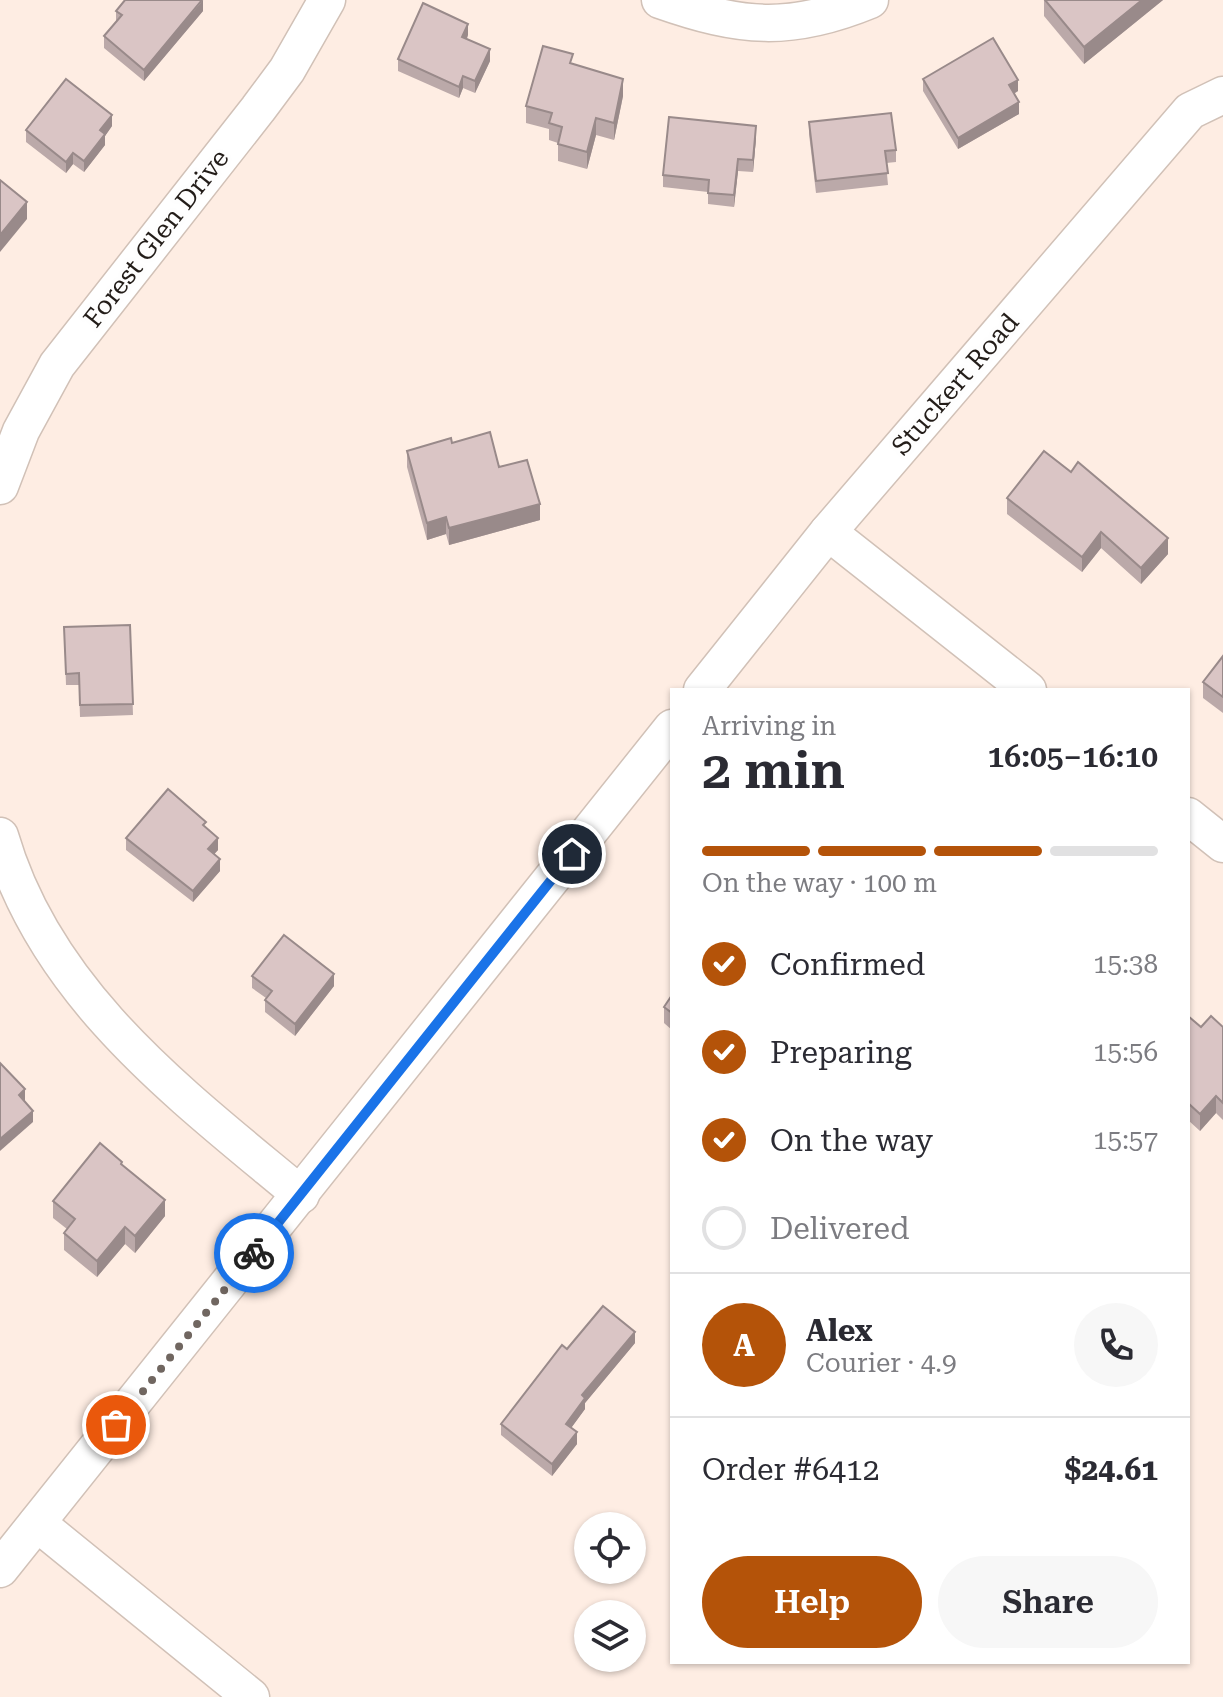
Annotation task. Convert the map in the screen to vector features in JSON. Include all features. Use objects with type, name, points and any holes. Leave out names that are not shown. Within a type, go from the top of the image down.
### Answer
[{"type":"street","name":"Forest Glen Drive","points":[[0,486],[21,431],[57,365],[287,70],[327,0]]},
{"type":"street","points":[[660,0],[711,18],[746,24],[795,24],[830,16],[870,0]]},
{"type":"street","name":"Stuckert Road","points":[[704,688],[828,532],[1190,111],[1223,95]]},
{"type":"street","points":[[828,532],[1025,688]]},
{"type":"street","points":[[0,1569],[670,731]]},
{"type":"street","points":[[1190,818],[1223,844]]},
{"type":"street","points":[[0,836],[33,916],[102,1017],[147,1066],[301,1195]]},
{"type":"street","points":[[37,1523],[251,1697]]},
{"type":"building","points":[[125,0],[202,0],[144,70],[104,36],[122,15],[116,11]]},
{"type":"building","points":[[1045,0],[1142,0],[1084,47]]},
{"type":"building","points":[[423,3],[468,24],[462,37],[490,49],[475,81],[463,76],[459,87],[398,59]]},
{"type":"building","points":[[993,38],[1018,80],[1009,85],[1019,102],[958,138],[923,79]]},
{"type":"building","points":[[543,46],[573,54],[570,63],[623,79],[614,123],[596,118],[587,152],[558,144],[562,127],[549,123],[552,113],[526,106]]},
{"type":"building","points":[[66,79],[112,115],[100,130],[105,134],[84,161],[73,153],[66,162],[26,130]]},
{"type":"building","points":[[891,113],[896,150],[885,151],[888,173],[816,181],[809,122]]},
{"type":"building","points":[[669,117],[756,126],[753,160],[738,159],[734,195],[708,193],[709,180],[663,175]]},
{"type":"building","points":[[0,180],[27,202],[0,235]]},
{"type":"building","points":[[490,432],[499,467],[527,460],[540,504],[449,528],[446,517],[427,523],[407,451],[451,438],[452,443]]},
{"type":"building","points":[[1044,451],[1071,472],[1078,462],[1168,538],[1141,568],[1101,532],[1082,557],[1007,498]]},
{"type":"building","points":[[130,625],[133,704],[80,705],[79,673],[66,674],[64,627]]},
{"type":"building","points":[[1223,656],[1223,697],[1203,682]]},
{"type":"building","points":[[168,789],[206,822],[203,825],[218,838],[208,849],[220,859],[193,891],[126,838]]},
{"type":"building","points":[[284,935],[334,974],[295,1024],[265,1000],[272,991],[252,976]]},
{"type":"building","points":[[670,998],[670,1012],[664,1007]]},
{"type":"building","points":[[1211,1016],[1223,1027],[1223,1103],[1216,1096],[1200,1114],[1190,1105],[1190,1018],[1201,1027]]},
{"type":"building","points":[[0,1063],[25,1089],[19,1095],[33,1111],[0,1139]]},
{"type":"building","points":[[100,1143],[165,1200],[135,1236],[125,1227],[97,1261],[64,1233],[75,1219],[53,1201]]},
{"type":"building","points":[[603,1306],[635,1332],[582,1395],[585,1398],[566,1424],[577,1432],[552,1464],[501,1424],[562,1345],[567,1349]]},
{"type":"way so far","points":[[116,1425],[254,1253]]},
{"type":"route","points":[[254,1253],[572,854]]}]
